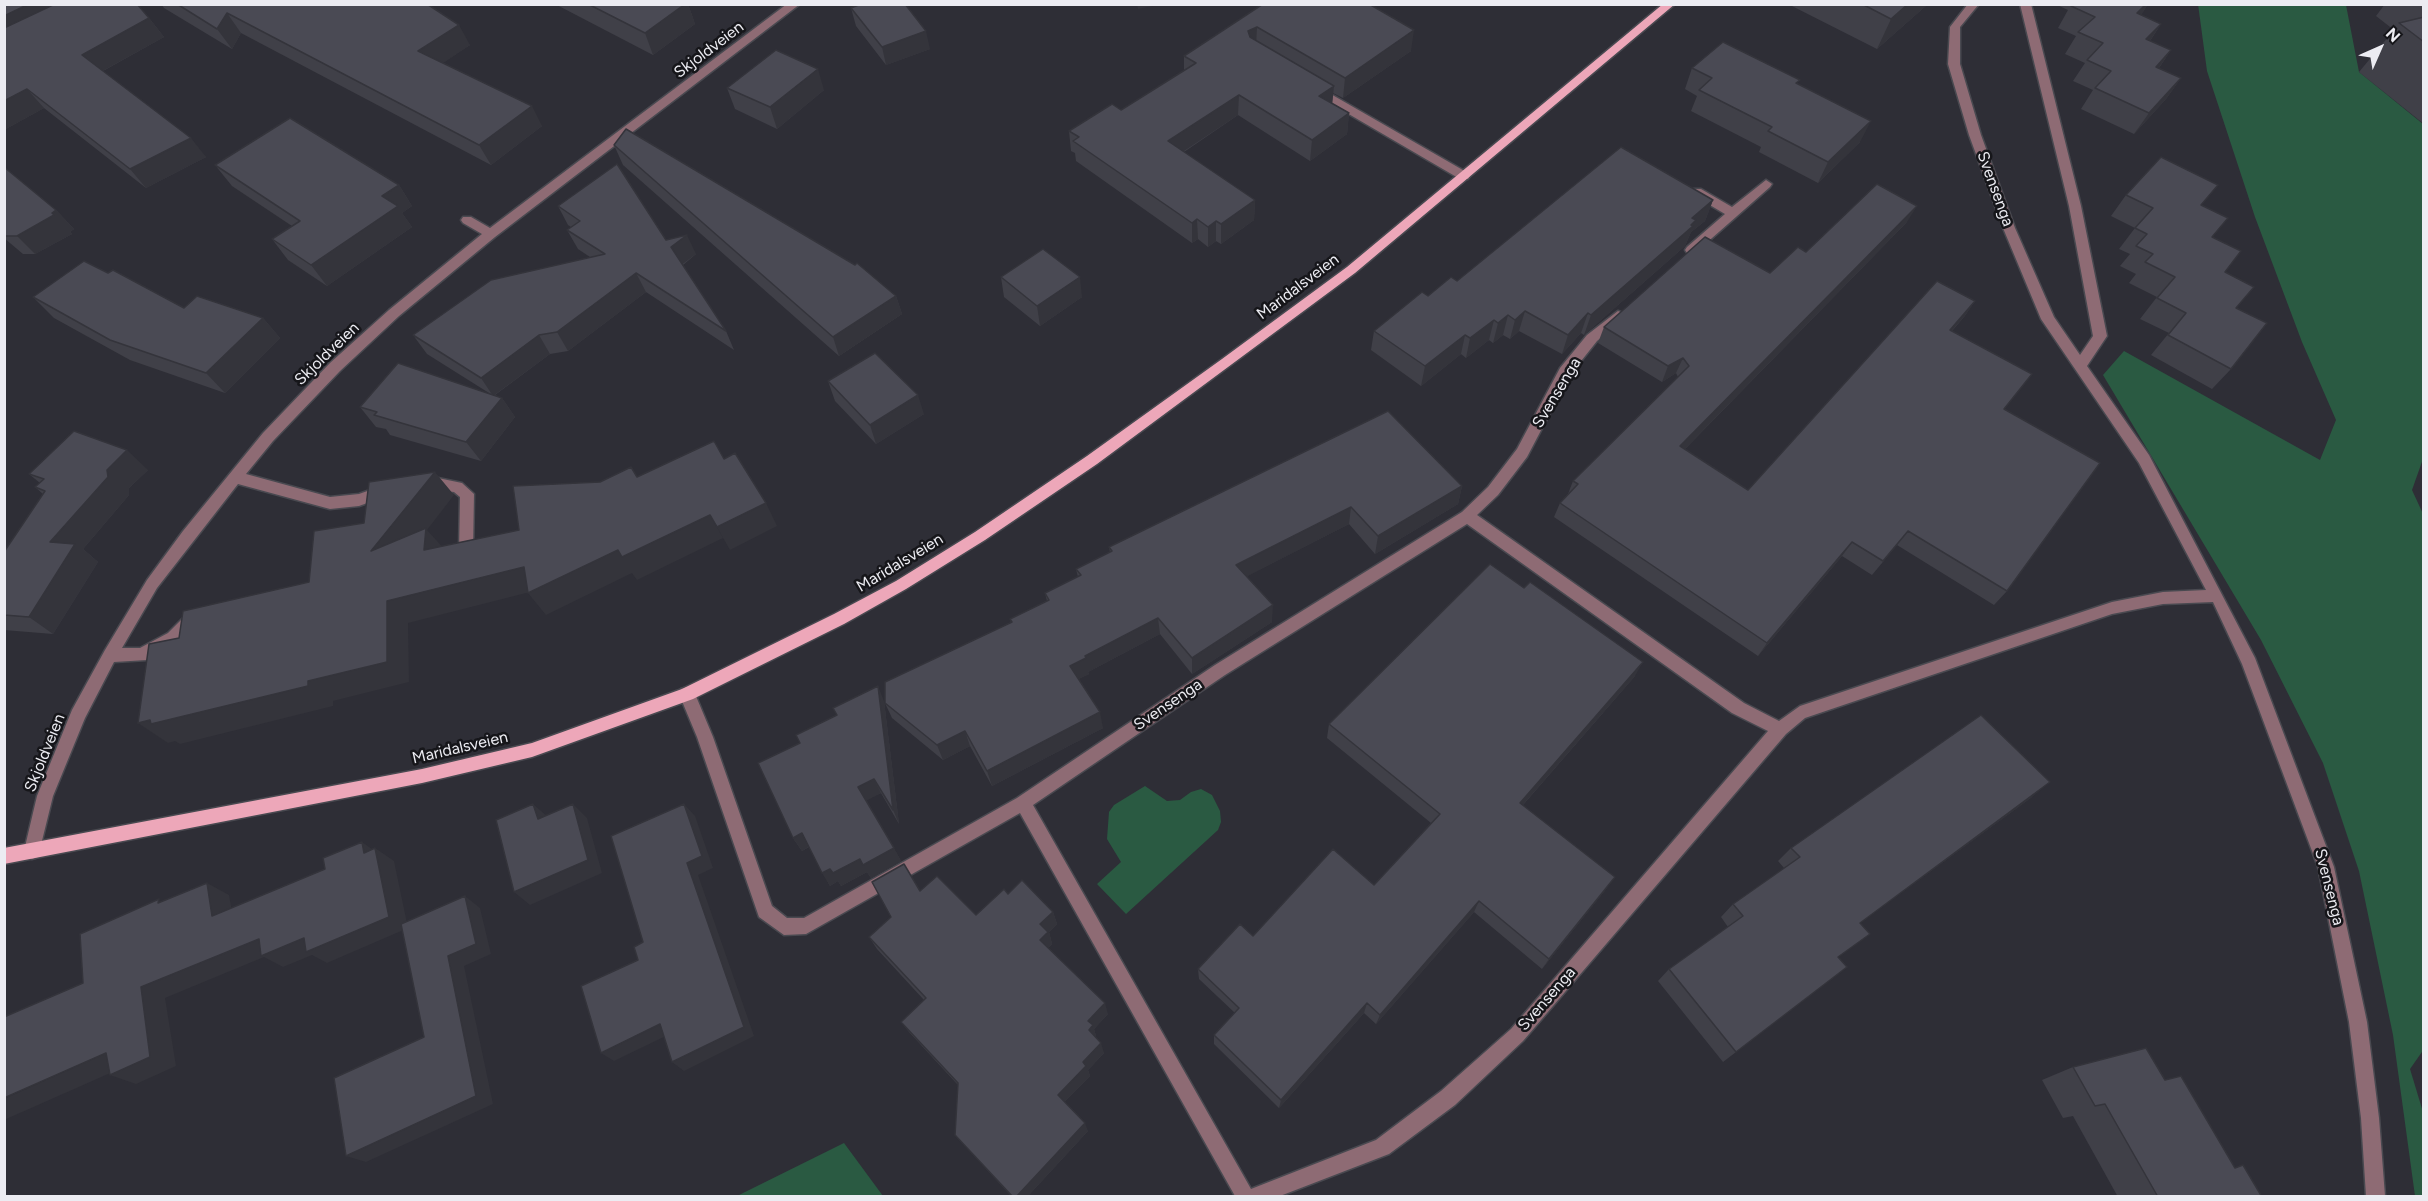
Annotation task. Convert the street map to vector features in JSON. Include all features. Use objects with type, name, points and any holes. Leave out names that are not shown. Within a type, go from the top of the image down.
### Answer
[{"type":"main road","name":"Maridalsveien","points":[[4,856],[454,770],[532,750],[687,694],[839,619],[901,585],[1010,516],[1101,453],[1323,291],[1671,4]]},
{"type":"street","name":"Skjoldveien","points":[[32,851],[45,796],[78,715],[110,655],[152,584],[234,477],[268,437],[335,367],[394,313],[491,234],[795,4]]},
{"type":"street","name":"Svensenga","points":[[1974,4],[1955,27],[1954,64],[1975,135],[2009,228],[2048,319],[2144,459],[2217,596],[2250,663],[2271,714],[2326,867],[2358,1022],[2370,1118],[2376,1197]]},
{"type":"street","points":[[2025,4],[2075,206],[2100,336],[2079,367]]},
{"type":"street","points":[[1300,81],[1464,176]]},
{"type":"street","points":[[1680,260],[1766,184]]},
{"type":"street","points":[[1685,186],[1733,213]]},
{"type":"street","points":[[467,220],[491,234]]},
{"type":"street","name":"Svensenga","points":[[687,694],[705,737],[765,911],[784,927],[806,926],[1023,803],[1220,670],[1467,516],[1493,491],[1522,453],[1565,372],[1592,338],[1628,307]]},
{"type":"street","points":[[234,477],[330,503],[359,500],[381,491],[438,484],[457,488],[467,494],[466,551]]},
{"type":"street","points":[[1467,516],[1738,708],[1780,729]]},
{"type":"street","name":"Svensenga","points":[[1257,1197],[1382,1147],[1448,1098],[1517,1035],[1780,729],[1800,713],[2112,608],[2163,598],[2217,596]]},
{"type":"street","points":[[110,655],[142,655],[172,638],[202,609],[212,606]]},
{"type":"street","points":[[1023,803],[1245,1197]]},
{"type":"green space","points":[[2198,4],[2346,5],[2359,72],[2423,124],[2424,456],[2412,490],[2424,516],[2424,1049],[2410,1069],[2423,1112],[2423,1196],[2415,1196],[2393,1035],[2359,871],[2323,763],[2261,640],[2103,375],[2124,351],[2320,460],[2336,420],[2302,342],[2255,217],[2207,71]]},
{"type":"green space","points":[[1145,786],[1167,801],[1180,800],[1191,792],[1201,789],[1212,795],[1220,811],[1221,822],[1218,830],[1126,914],[1097,884],[1121,862],[1107,839],[1109,812],[1114,805]]},
{"type":"green space","points":[[844,1143],[883,1196],[737,1196]]},
{"type":"building","points":[[4,4],[29,4],[4,16]]},
{"type":"building","points":[[55,4],[137,4],[149,18],[82,55],[191,138],[130,169],[27,89],[4,101],[4,28]]},
{"type":"building","points":[[177,4],[427,4],[459,25],[418,51],[532,106],[479,145],[227,13],[217,29]]},
{"type":"building","points":[[588,4],[685,4],[645,33]]},
{"type":"building","points":[[861,4],[905,4],[926,31],[882,47],[851,8]]},
{"type":"building","points":[[1263,4],[1369,4],[1414,30],[1345,78],[1257,27],[1248,31],[1250,37],[1334,86],[1319,96],[1349,113],[1312,140],[1239,95],[1168,141],[1255,200],[1221,224],[1216,221],[1208,227],[1197,219],[1192,223],[1073,141],[1079,137],[1069,131],[1112,104],[1121,110],[1196,63],[1184,56]]},
{"type":"building","points":[[1862,4],[1908,4],[1891,19]]},
{"type":"building","points":[[2072,4],[2146,4],[2137,13],[2161,24],[2146,39],[2171,50],[2156,67],[2181,78],[2149,113],[2095,88],[2111,71],[2087,60],[2103,43],[2078,32],[2095,17],[2071,6]]},
{"type":"building","points":[[2424,17],[2424,42],[2399,23]]},
{"type":"building","points":[[1723,42],[1800,80],[1796,83],[1871,121],[1828,162],[1768,131],[1772,127],[1699,90],[1712,78],[1692,68]]},
{"type":"building","points":[[776,50],[818,69],[770,107],[727,88]]},
{"type":"building","points":[[290,118],[399,185],[382,196],[398,206],[311,265],[272,239],[300,221],[215,165]]},
{"type":"building","points":[[626,129],[855,265],[857,263],[896,296],[833,337],[614,145]]},
{"type":"building","points":[[1621,147],[1713,200],[1692,218],[1696,220],[1691,225],[1693,226],[1591,315],[1588,313],[1568,335],[1525,311],[1515,320],[1508,315],[1498,323],[1494,320],[1470,338],[1465,335],[1425,366],[1374,331],[1422,292],[1428,296],[1451,277],[1457,281]]},
{"type":"building","points":[[2161,157],[2218,185],[2201,205],[2228,218],[2212,237],[2241,251],[2225,272],[2254,287],[2236,308],[2267,323],[2231,369],[2168,335],[2186,313],[2157,298],[2175,277],[2145,262],[2153,254],[2136,246],[2147,234],[2135,228],[2153,208],[2126,195]]},
{"type":"building","points":[[617,164],[666,240],[687,235],[671,247],[726,331],[636,273],[557,332],[539,335],[481,378],[413,335],[491,280],[605,254],[567,230],[580,221],[558,206]]},
{"type":"building","points":[[4,167],[56,210],[52,213],[54,215],[17,236],[4,236]]},
{"type":"building","points":[[1877,184],[1917,206],[1680,446],[1748,490],[1937,281],[1975,301],[1950,330],[2032,374],[2004,409],[2100,463],[2007,591],[1908,531],[1883,561],[1852,542],[1767,643],[1560,503],[1578,484],[1573,481],[1689,366],[1683,358],[1668,366],[1604,327],[1705,237],[1770,273],[1798,247],[1806,252]]},
{"type":"building","points":[[1043,249],[1080,277],[1037,306],[1001,277]]},
{"type":"building","points":[[84,261],[108,273],[113,270],[184,308],[197,296],[263,318],[206,373],[110,340],[33,297]]},
{"type":"building","points":[[875,353],[918,395],[870,425],[828,381]]},
{"type":"building","points":[[398,363],[502,398],[466,442],[374,415],[377,412],[360,407]]},
{"type":"building","points":[[1388,411],[1462,486],[1378,536],[1351,507],[1236,565],[1273,605],[1192,658],[1158,618],[1085,656],[1086,658],[1070,666],[1100,712],[987,771],[965,731],[937,745],[885,703],[885,682],[1012,622],[1010,619],[1049,600],[1045,593],[1081,575],[1076,569],[1112,551],[1109,547]]},
{"type":"building","points":[[74,431],[127,450],[107,470],[108,477],[50,542],[75,544],[29,617],[4,615],[4,552],[45,491],[35,487],[44,479],[29,474]]},
{"type":"building","points":[[714,441],[724,459],[735,453],[766,503],[717,527],[710,515],[622,557],[618,550],[528,593],[524,567],[387,601],[387,662],[308,681],[308,686],[151,724],[150,720],[138,723],[149,644],[179,638],[183,611],[309,582],[314,531],[364,523],[369,482],[435,472],[371,551],[426,528],[424,550],[519,530],[513,486],[600,482],[631,467],[637,477]]},
{"type":"building","points":[[1490,564],[1524,588],[1530,582],[1643,662],[1520,803],[1615,877],[1549,959],[1479,901],[1380,1015],[1367,1003],[1281,1100],[1214,1035],[1239,1008],[1198,969],[1240,924],[1253,936],[1333,849],[1374,885],[1440,814],[1329,724]]},
{"type":"building","points":[[878,686],[893,810],[874,779],[858,787],[894,848],[863,865],[860,859],[833,873],[830,869],[822,873],[802,833],[793,838],[758,763],[800,743],[796,735],[837,715],[833,708]]},
{"type":"building","points":[[1981,715],[2050,782],[1860,923],[1870,934],[1838,957],[1847,967],[1736,1052],[1669,969],[1743,916],[1733,904],[1800,857],[1791,848]]},
{"type":"building","points":[[533,804],[538,819],[573,804],[588,860],[514,892],[496,820]]},
{"type":"building","points":[[684,804],[702,856],[687,863],[744,1027],[672,1062],[660,1024],[601,1053],[581,986],[638,960],[634,947],[643,942],[611,836]]},
{"type":"building","points":[[362,842],[364,853],[375,848],[389,917],[306,952],[304,938],[261,956],[259,939],[141,987],[150,1057],[110,1075],[106,1053],[4,1098],[4,1017],[83,983],[80,934],[159,899],[158,903],[207,883],[212,916],[325,869],[323,858]]},
{"type":"building","points":[[904,864],[920,891],[937,876],[976,915],[1004,889],[1008,894],[1022,880],[1053,912],[1040,924],[1048,932],[1040,940],[1105,1003],[1088,1021],[1093,1025],[1089,1030],[1101,1043],[1083,1062],[1086,1066],[1058,1095],[1085,1123],[1016,1197],[1013,1197],[955,1135],[958,1083],[901,1022],[926,998],[869,937],[891,917],[872,882]]},
{"type":"building","points":[[465,896],[476,944],[448,956],[476,1096],[346,1156],[334,1078],[424,1037],[401,924]]},
{"type":"building","points":[[2146,1048],[2165,1080],[2181,1076],[2235,1168],[2243,1165],[2262,1197],[2158,1197],[2105,1104],[2095,1106],[2073,1067]]}]
